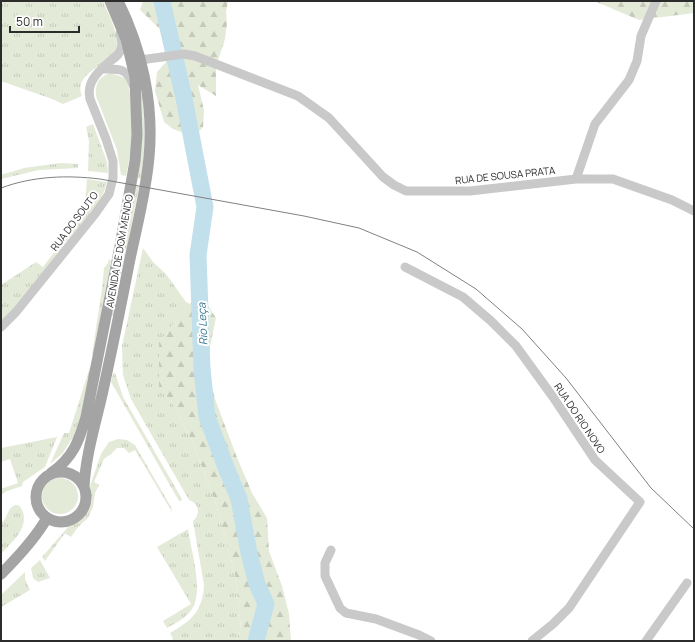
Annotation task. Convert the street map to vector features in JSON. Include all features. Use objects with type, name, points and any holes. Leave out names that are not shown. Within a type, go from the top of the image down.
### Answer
[{"type":"main road","name":"AVENIDA DE DOM MENDO","points":[[51,474],[61,467],[73,452],[81,435],[114,278],[135,161],[138,124],[135,77],[118,18],[110,1]]},
{"type":"main road","name":"AVENIDA DE DOM MENDO","points":[[84,487],[86,467],[104,386],[148,164],[150,121],[147,94],[140,60],[130,27],[118,1]]},
{"type":"main road","points":[[60,471],[70,473],[78,479],[84,487],[86,495],[82,510],[77,516],[70,520],[63,522],[55,521],[47,518],[39,509],[36,497],[39,483],[46,476],[60,471]]},
{"type":"main road","points":[[1,574],[27,546],[47,518]]},
{"type":"street","points":[[576,178],[595,124],[629,80],[637,61],[641,36],[656,1]]},
{"type":"street","name":"RUA DO SOUTO","points":[[1,327],[16,312],[99,209],[108,194],[113,178],[113,161],[89,96],[90,85],[93,79],[116,57],[121,49],[122,46],[118,18]]},
{"type":"street","name":"RUA DE SOUSA PRATA","points":[[140,60],[184,54],[204,58],[298,96],[329,118],[382,177],[406,191],[470,191],[576,178],[613,179],[672,200],[694,211]]},
{"type":"street","points":[[104,69],[123,70],[129,74],[136,95]]},
{"type":"street","name":"RUA DO RIO NOVO","points":[[405,267],[463,297],[492,321],[520,352],[553,397],[595,460],[640,502],[569,608],[553,624],[532,641]]},
{"type":"street","points":[[331,550],[325,563],[325,576],[340,608],[346,612],[376,619],[431,641]]},
{"type":"street","points":[[646,641],[687,583]]},
{"type":"green space","points":[[1,1],[103,1],[114,27],[117,43],[115,51],[110,57],[83,80],[80,87],[82,96],[63,104],[1,81]]},
{"type":"green space","points":[[143,1],[228,1],[225,39],[216,66],[216,96],[198,85],[204,110],[203,127],[194,137],[173,129],[164,122],[155,91],[157,72],[166,62],[167,46],[163,32],[140,10]]},
{"type":"green space","points":[[594,1],[694,1],[694,13],[639,20]]},
{"type":"green space","points":[[137,69],[142,97],[144,124],[144,150],[141,179],[137,178],[141,151],[142,110]]},
{"type":"green space","points":[[110,73],[126,79],[131,101],[132,141],[126,176],[121,175],[117,150],[96,96],[98,82]]},
{"type":"green space","points":[[93,124],[107,162],[108,173],[88,171],[89,141],[86,127]]},
{"type":"green space","points":[[61,163],[78,164],[78,168],[39,170],[1,179],[1,175],[24,168]]},
{"type":"green space","points":[[87,179],[107,182],[104,192],[95,207],[9,314],[1,321],[1,285],[36,262],[43,267],[81,217],[85,204]]},
{"type":"green space","points":[[135,186],[139,187],[114,315],[112,316]]},
{"type":"green space","points":[[143,248],[153,262],[166,274],[186,302],[190,304],[159,342],[159,387],[172,402],[193,443],[217,507],[235,574],[241,628],[236,641],[171,641],[173,639],[170,633],[190,619],[198,608],[201,602],[204,585],[193,521],[198,512],[197,506],[189,500],[131,399],[123,375],[122,346]]},
{"type":"green space","points":[[109,259],[111,261],[93,355],[104,268]]},
{"type":"green space","points":[[192,301],[205,301],[216,318],[206,365],[215,399],[236,455],[252,493],[267,518],[269,551],[282,586],[289,614],[291,641],[236,641],[241,628],[235,574],[217,507],[193,443],[172,402],[159,388],[159,342]]},
{"type":"green space","points":[[90,367],[83,409],[74,438],[71,440],[63,453],[50,464],[64,433],[69,433]]},
{"type":"green space","points":[[115,373],[123,397],[182,499],[181,501],[179,501],[111,382],[113,374]]},
{"type":"green space","points":[[57,437],[45,467],[23,482],[22,486],[7,491],[1,495],[1,489],[18,483],[10,459],[1,462],[1,448]]},
{"type":"green space","points":[[118,439],[127,440],[135,445],[171,507],[172,512],[135,450],[129,453],[124,448],[117,448],[104,459],[94,482],[99,485],[95,493],[93,507],[88,518],[78,527],[71,537],[65,533],[45,561],[42,557],[68,527],[77,523],[86,514],[91,502],[90,486],[101,454],[109,442]]},
{"type":"green space","points":[[64,478],[73,483],[77,489],[77,503],[73,509],[64,514],[56,514],[47,509],[43,503],[42,492],[47,483],[53,479]]},
{"type":"green space","points":[[15,505],[18,505],[22,510],[24,522],[19,534],[1,554],[1,523],[5,519],[10,509]]},
{"type":"green space","points":[[188,529],[196,570],[197,592],[192,609],[187,615],[167,628],[163,621],[191,604],[157,547]]},
{"type":"green space","points":[[40,560],[50,578],[38,582],[33,578],[31,568]]},
{"type":"green space","points":[[25,572],[25,579],[30,590],[1,607],[1,595]]},
{"type":"waterway","name":"Rio Leça","points":[[162,1],[184,98],[205,207],[198,255],[202,369],[207,417],[239,499],[249,553],[257,584],[266,604],[256,641]]},
{"type":"tram line","points":[[1,188],[38,179],[63,177],[100,179],[304,216],[359,228],[417,252],[476,289],[522,329],[566,378],[651,488],[694,529]]}]
